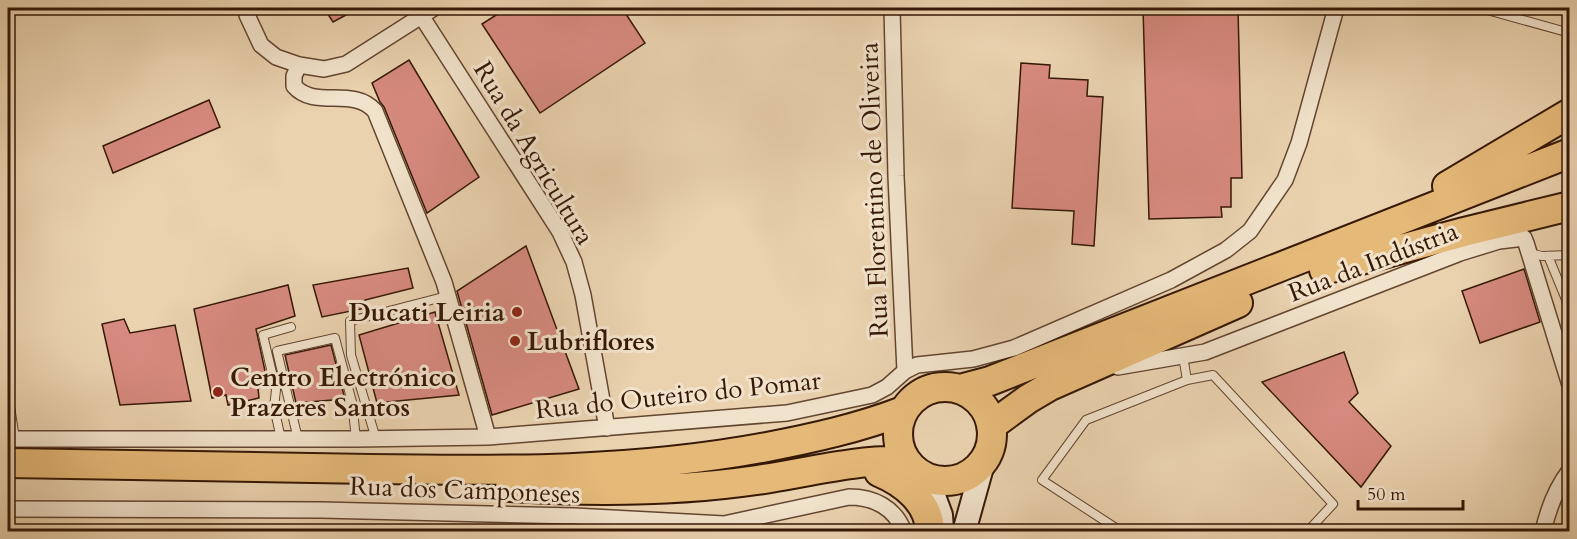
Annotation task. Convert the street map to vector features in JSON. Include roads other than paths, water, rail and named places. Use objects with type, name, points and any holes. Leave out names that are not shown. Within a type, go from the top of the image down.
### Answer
[{"type":"highway","points":[[1243,281],[1270,263],[1443,188],[1569,113]]},
{"type":"highway","points":[[960,389],[990,381],[1569,153]]},
{"type":"highway","points":[[992,426],[1028,399],[1091,367],[1237,303],[1324,270],[1569,166]]},
{"type":"highway","points":[[1324,270],[1529,231],[1569,206]]},
{"type":"highway","points":[[8,476],[631,491],[756,480],[875,461],[916,469],[943,481],[959,479],[973,471],[984,460],[992,438],[992,426],[981,403],[960,389],[947,386],[921,392],[911,400],[898,423],[897,436],[900,449],[916,469]]},
{"type":"highway","points":[[10,447],[480,470],[573,469],[716,456],[807,439],[883,419],[903,411]]},
{"type":"highway","points":[[851,464],[897,480],[909,489],[924,509],[930,524],[930,531]]},
{"type":"main road","points":[[964,531],[984,460]]},
{"type":"main road","points":[[916,469],[941,514],[942,531]]},
{"type":"street","name":"Rua Florentino de Oliveira","points":[[892,8],[896,176],[905,371]]},
{"type":"street","name":"Rua do Outeiro do Pomar","points":[[10,447],[281,439],[488,437],[787,414],[872,395],[887,387],[905,371],[916,365],[973,359],[1014,348],[1172,280],[1226,250],[1250,231],[1285,180],[1299,143],[1336,8]]},
{"type":"street","points":[[247,15],[261,45],[276,57],[299,65],[324,69],[345,64],[428,12]]},
{"type":"street","name":"Rua da Agricultura","points":[[428,12],[568,248],[582,295],[607,428]]},
{"type":"street","points":[[299,65],[294,76],[294,86],[300,93],[329,99],[354,98],[368,103],[375,111],[444,282],[488,437]]},
{"type":"street","points":[[1529,231],[1569,385]]},
{"type":"street","name":"Rua da Indústria","points":[[1091,367],[1117,368],[1205,352],[1460,253],[1529,231]]},
{"type":"street","points":[[1543,531],[1557,488],[1569,470]]},
{"type":"street","name":"Rua dos Camponeses","points":[[8,509],[321,510],[600,525],[724,524],[849,497],[865,497],[892,512],[904,531]]},
{"type":"lane","points":[[1480,8],[1569,33]]},
{"type":"lane","points":[[1529,231],[1548,255],[1569,309]]},
{"type":"lane","points":[[1548,255],[1569,255]]},
{"type":"lane","points":[[376,439],[351,354],[350,321],[447,296]]},
{"type":"lane","points":[[281,439],[274,407],[276,390],[262,335],[291,327]]},
{"type":"lane","points":[[298,439],[277,351],[335,338],[352,402],[356,440]]},
{"type":"lane","points":[[1183,356],[1187,380]]},
{"type":"lane","points":[[1122,531],[1042,480],[1086,420],[1187,380],[1213,375],[1333,504],[1307,531]]},
{"type":"lane","points":[[8,393],[10,447]]},
{"type":"place","name":"Ducati Leiria","points":[[517,312]]},
{"type":"place","name":"Lubriflores","points":[[515,341]]},
{"type":"place","name":"Centro Electrónico Prazeres Santos","points":[[218,392]]}]
